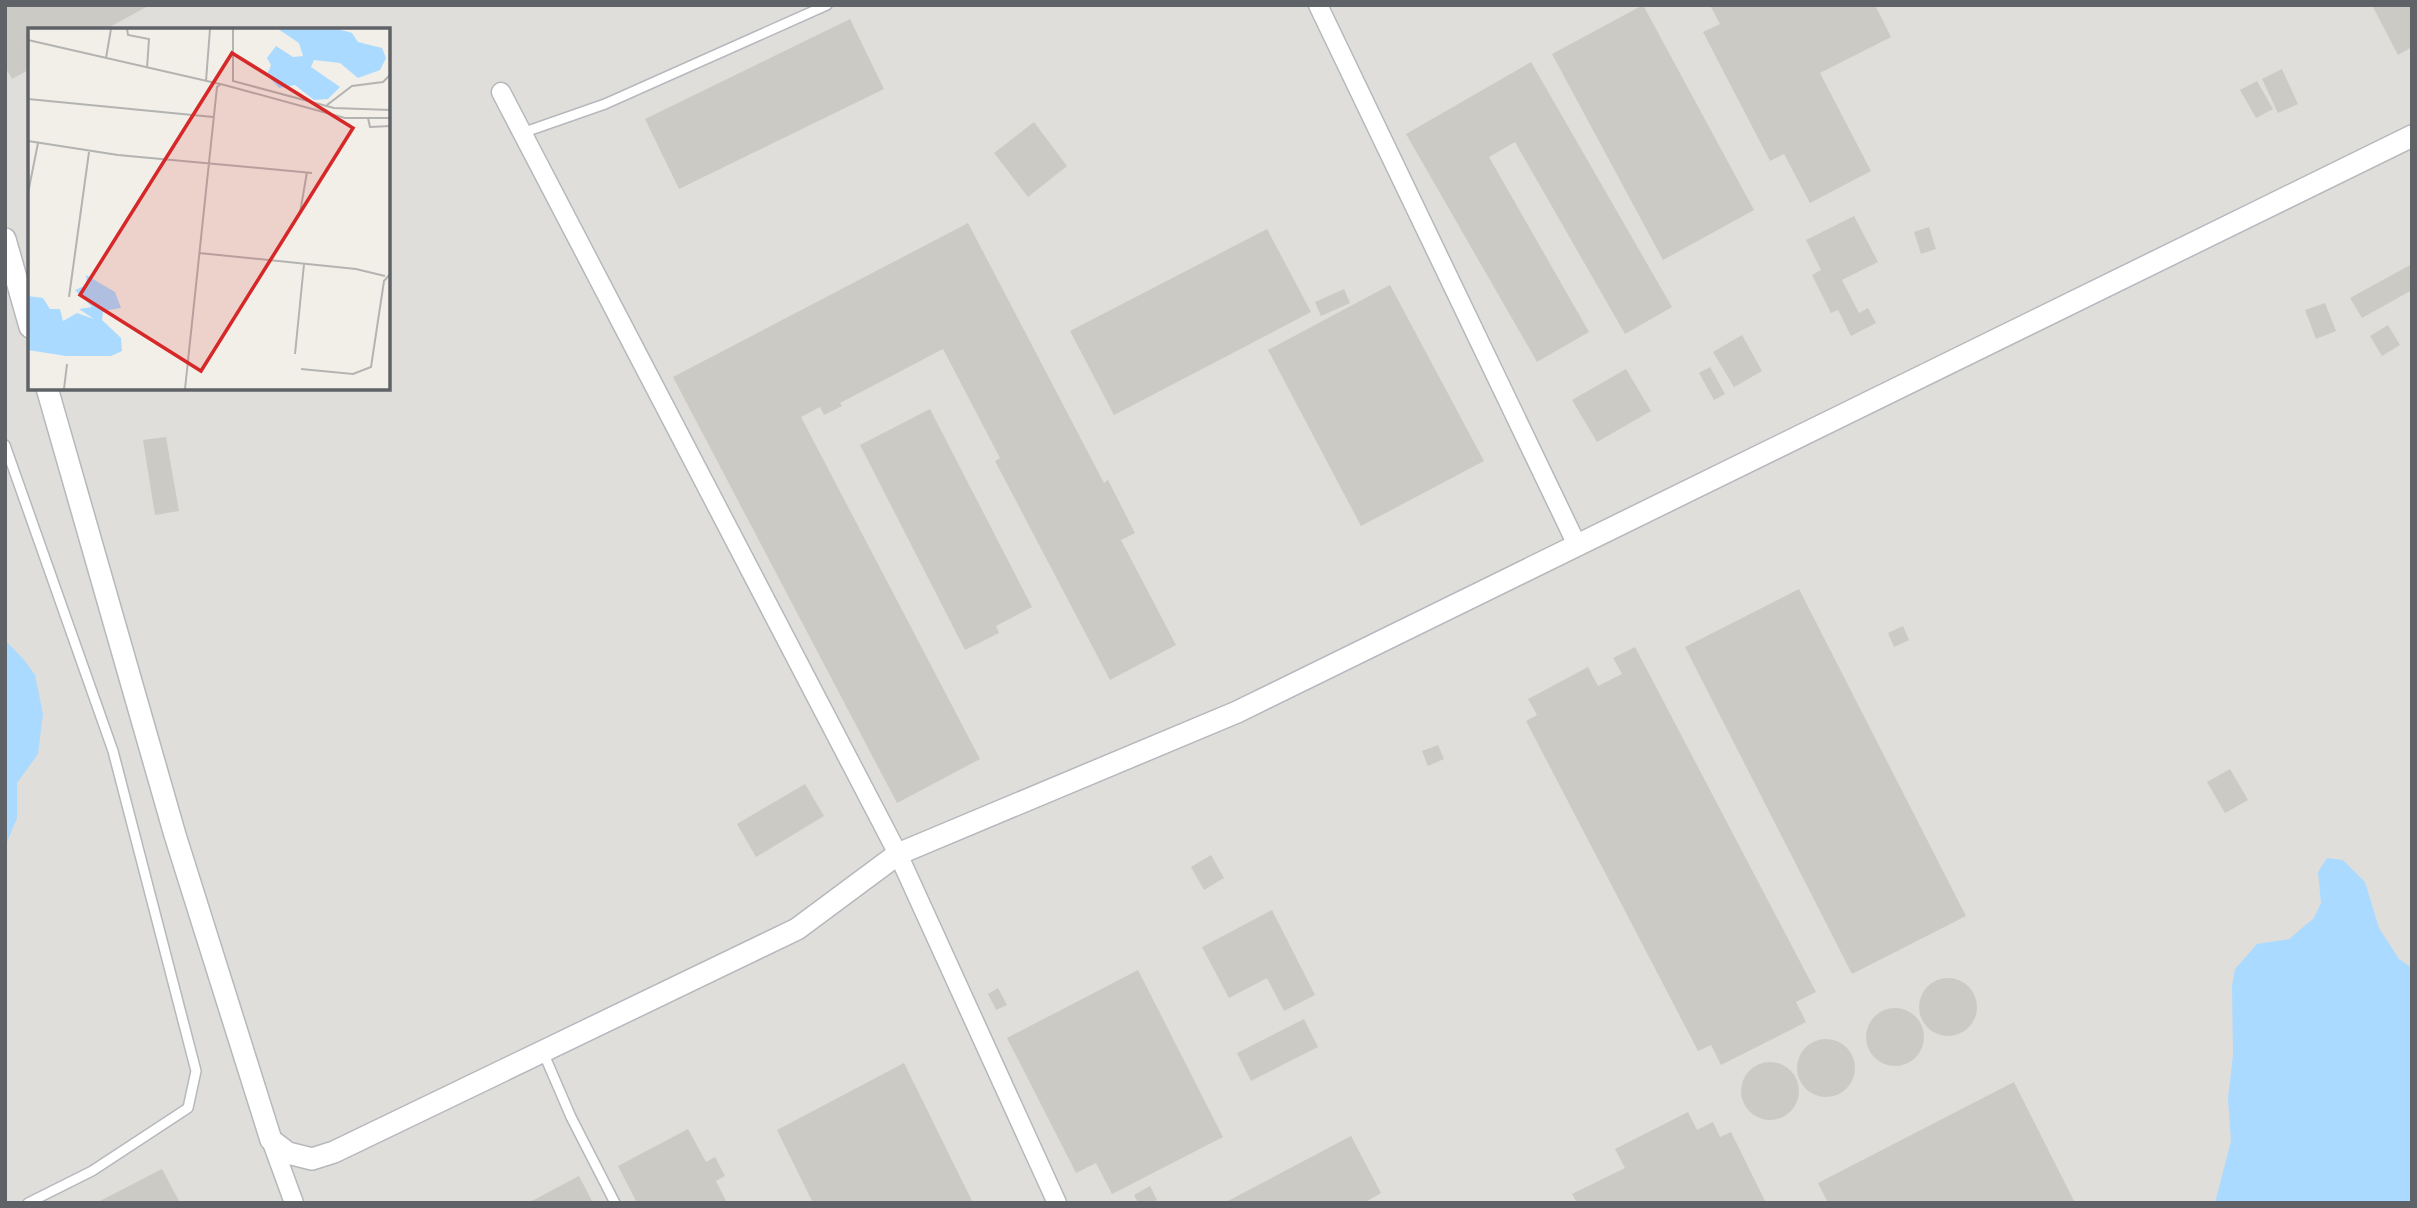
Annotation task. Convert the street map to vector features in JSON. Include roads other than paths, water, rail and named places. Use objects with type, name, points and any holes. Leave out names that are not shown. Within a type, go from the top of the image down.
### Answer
[{"type":"street","points":[[1318,5],[1577,545]]},
{"type":"street","points":[[501,92],[898,854],[1057,1203]]},
{"type":"street","points":[[271,1140],[288,1153],[312,1158],[334,1152],[797,929],[898,854],[1237,712],[2412,136]]},
{"type":"street","points":[[5,239],[28,320]]},
{"type":"street","points":[[48,390],[175,835],[271,1140],[294,1203]]},
{"type":"lane","points":[[522,133],[606,104],[827,5]]},
{"type":"lane","points":[[5,445],[113,751],[196,1072],[188,1108],[92,1171],[29,1203]]},
{"type":"lane","points":[[543,1052],[571,1117],[615,1203]]},
{"type":"water","points":[[5,640],[35,675],[43,714],[38,754],[17,783],[17,818],[5,847]]},
{"type":"water","points":[[2327,858],[2343,860],[2365,882],[2379,928],[2399,959],[2412,968],[2412,1203],[2215,1203],[2231,1141],[2228,1098],[2233,1055],[2232,985],[2235,969],[2257,944],[2289,939],[2314,918],[2321,903],[2318,872]]}]
